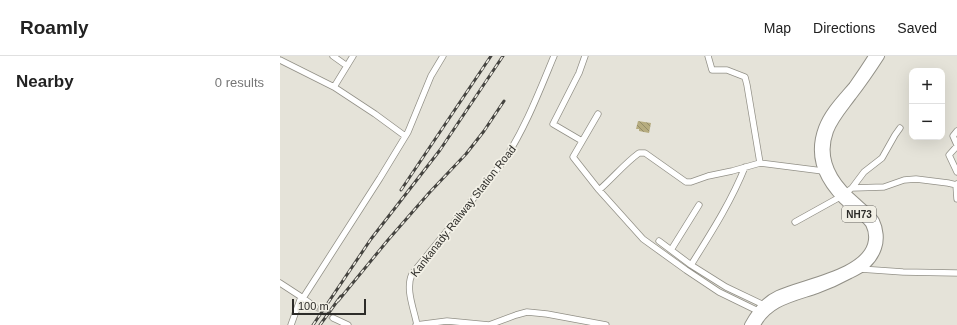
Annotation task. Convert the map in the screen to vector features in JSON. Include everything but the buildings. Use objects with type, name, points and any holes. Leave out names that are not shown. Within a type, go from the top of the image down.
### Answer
[{"type":"highway","name":"NH73","points":[[749,325],[758,311],[778,295],[860,269],[870,261],[874,255],[878,246],[879,229],[875,220],[846,193],[829,184],[823,171],[819,152],[823,129],[833,111],[873,56]]},
{"type":"highway","name":"NH73","points":[[756,325],[764,314],[781,301],[835,278],[860,262],[869,252],[873,237],[870,224],[834,180],[829,169],[825,151],[829,131],[835,118],[870,72],[880,56]]},
{"type":"street","points":[[333,56],[347,66]]},
{"type":"street","points":[[334,88],[353,56]]},
{"type":"street","points":[[291,325],[302,299],[380,178],[405,136],[418,110],[431,76],[443,56]]},
{"type":"street","name":"Kankanady Railway Station Road","points":[[417,325],[409,287],[409,280],[412,274],[494,174],[511,150],[536,101],[554,56]]},
{"type":"street","points":[[582,141],[553,124],[579,73],[585,56]]},
{"type":"street","points":[[708,56],[712,70],[727,70],[745,77],[760,163]]},
{"type":"street","points":[[280,60],[334,88],[375,114],[405,136]]},
{"type":"street","points":[[598,114],[573,157],[599,190],[643,239],[719,292],[758,311]]},
{"type":"street","points":[[795,222],[846,193],[864,172],[882,158],[900,128]]},
{"type":"street","points":[[957,131],[953,136],[957,146],[950,155],[957,172]]},
{"type":"street","points":[[599,190],[610,181],[622,167],[639,153],[645,153],[686,182],[760,163],[823,171]]},
{"type":"street","points":[[691,265],[718,221],[739,182],[745,167]]},
{"type":"street","points":[[846,193],[884,187],[904,180],[916,179],[957,185],[957,199]]},
{"type":"street","points":[[671,250],[699,205]]},
{"type":"street","points":[[659,241],[691,265],[726,287],[764,305]]},
{"type":"street","points":[[860,269],[903,272],[957,273]]},
{"type":"street","points":[[280,283],[302,299],[315,306]]},
{"type":"street","points":[[417,325],[447,321],[489,325],[516,314],[527,312],[547,314],[606,325]]},
{"type":"street","points":[[333,318],[348,325]]},
{"type":"tunnel","points":[[315,307],[333,318]]},
{"type":"railway","points":[[401,190],[491,56]]},
{"type":"railway","points":[[313,325],[371,239],[440,150],[503,56]]},
{"type":"railway","points":[[338,301],[388,240],[429,193],[466,154],[484,131],[504,101]]},
{"type":"railway","points":[[320,325],[341,296]]}]
